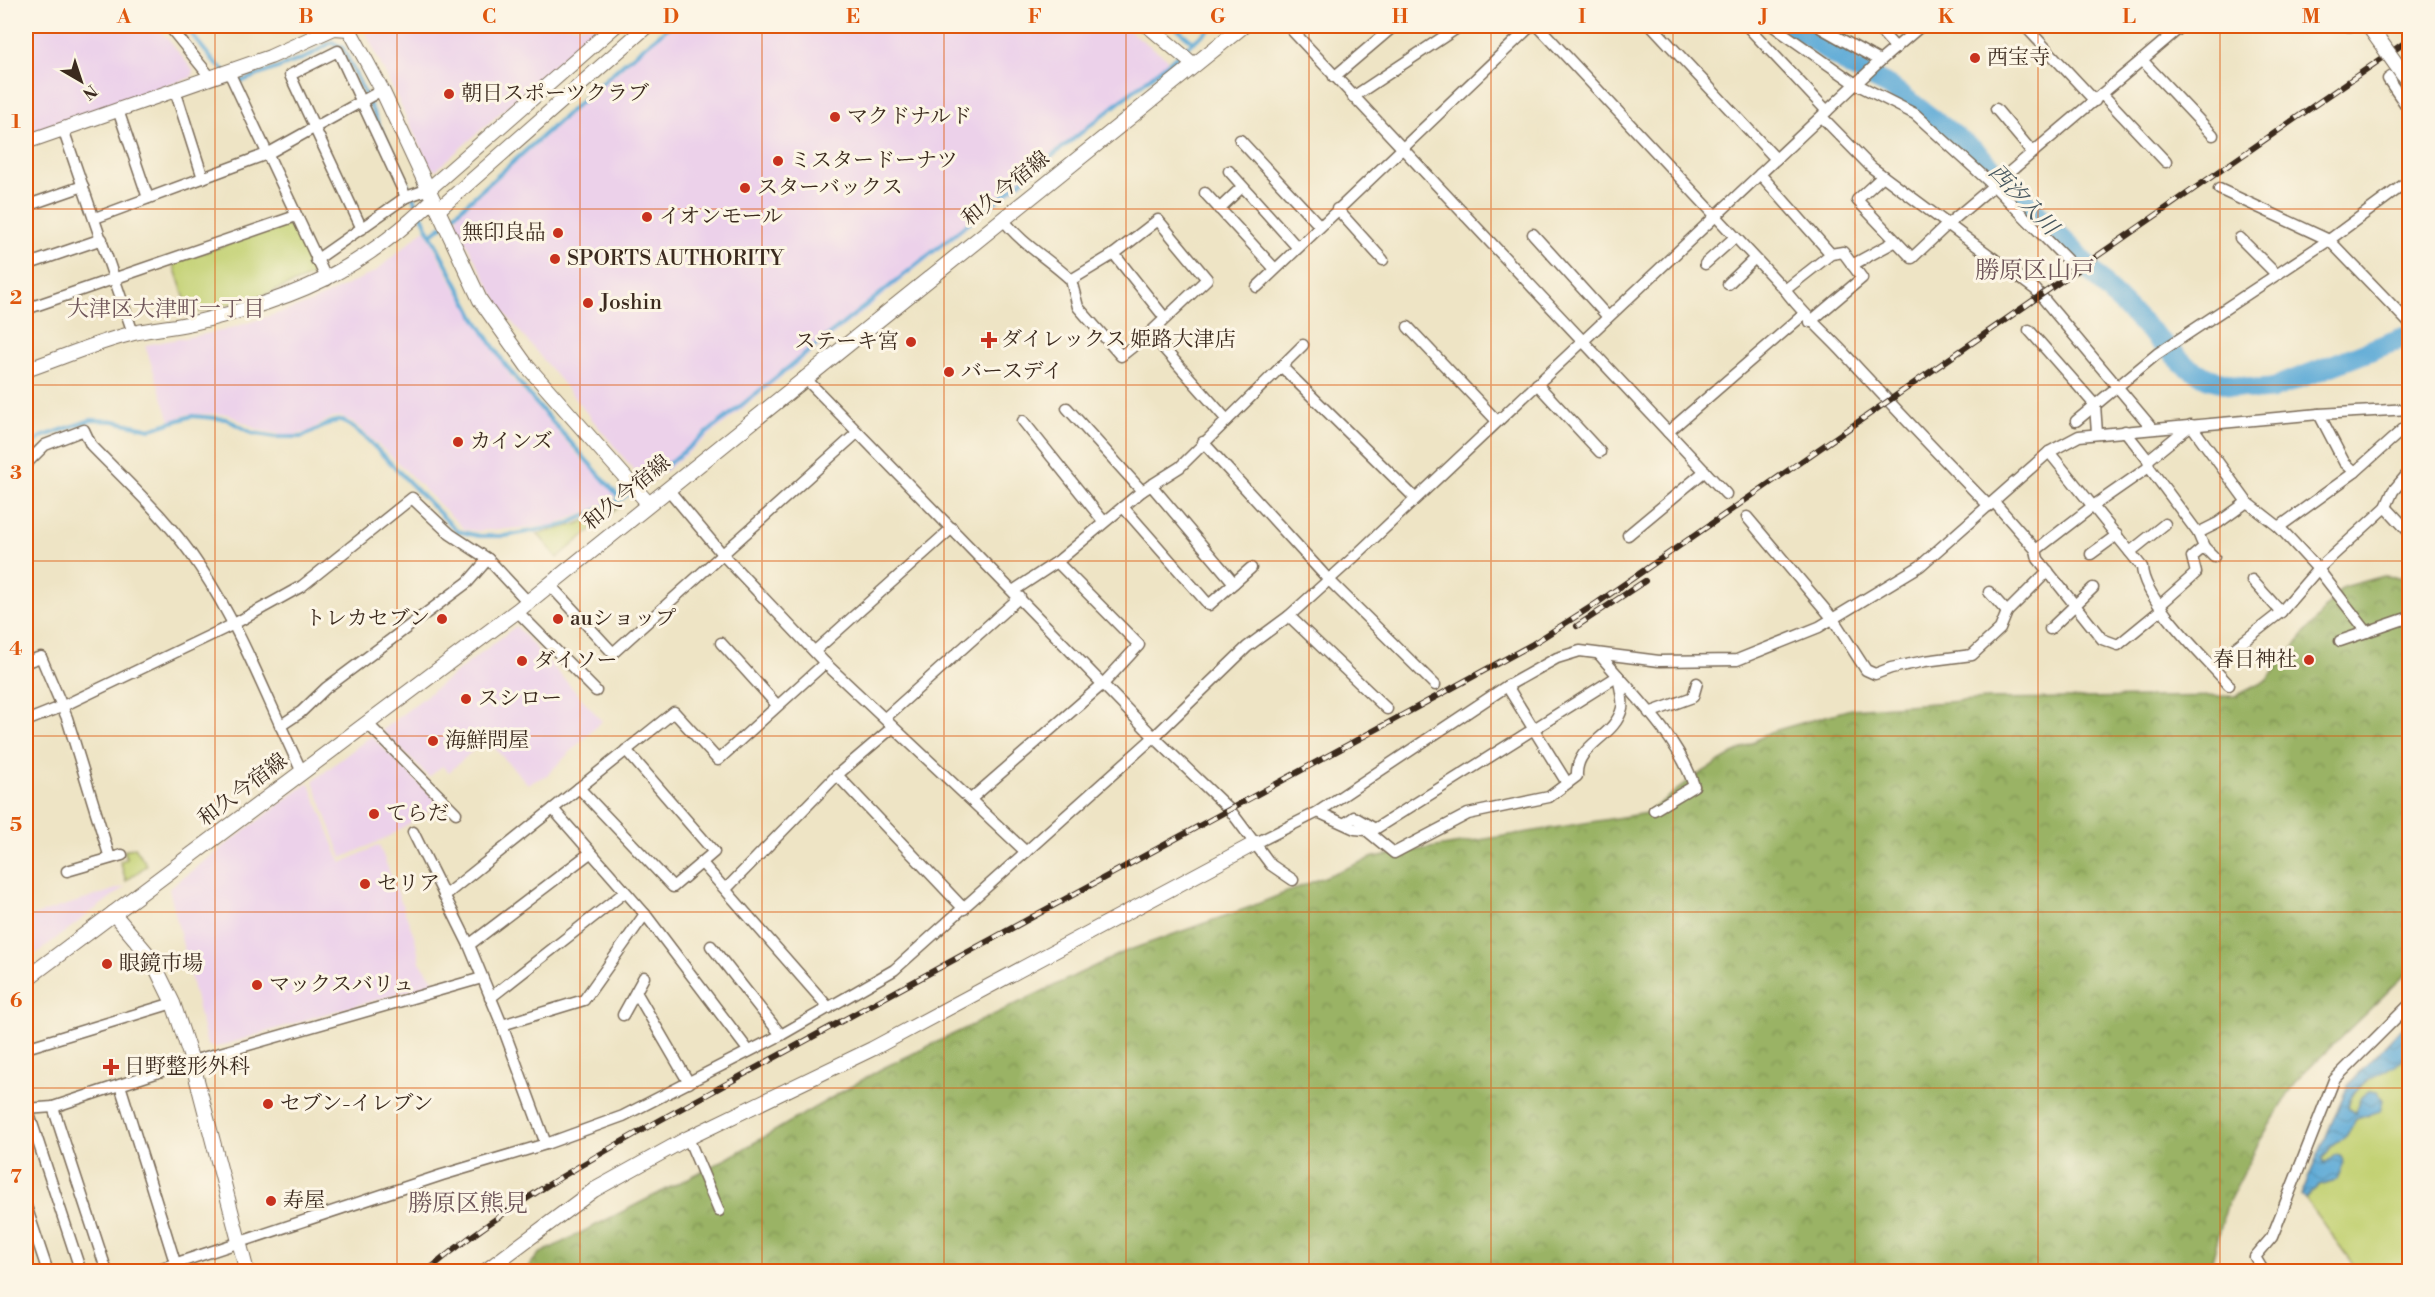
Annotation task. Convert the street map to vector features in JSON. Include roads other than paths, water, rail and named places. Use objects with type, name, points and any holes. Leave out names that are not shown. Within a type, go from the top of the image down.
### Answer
[{"type":"main road","name":"和久今宿線","points":[[26,979],[522,607],[804,377],[1243,26]]},
{"type":"main road","points":[[2368,26],[2409,84]]},
{"type":"street","points":[[169,26],[211,78]]},
{"type":"street","points":[[26,142],[229,72],[270,57],[334,28],[346,26],[354,34],[382,90],[465,272],[494,321],[541,382],[648,503]]},
{"type":"street","points":[[433,200],[615,26]]},
{"type":"street","points":[[26,370],[133,333],[195,322],[263,305],[327,280],[375,251],[433,200],[647,26]]},
{"type":"street","points":[[1148,26],[1194,65]]},
{"type":"street","points":[[1288,26],[1726,494]]},
{"type":"street","points":[[1334,77],[1394,26]]},
{"type":"street","points":[[1353,97],[1460,26]]},
{"type":"street","points":[[1257,287],[1401,147],[1531,26]]},
{"type":"street","points":[[1538,26],[1714,217],[1785,290],[1806,318],[1839,348],[1893,408],[2036,550],[2038,559],[2102,639],[2118,645],[2161,607],[2196,573],[2192,557],[2204,547]]},
{"type":"street","points":[[1652,26],[1776,159]]},
{"type":"street","points":[[1747,26],[1871,167],[2036,290],[2152,428]]},
{"type":"street","points":[[1773,26],[1856,84],[1915,114],[1994,186],[2070,263]]},
{"type":"street","points":[[1876,26],[1896,48]]},
{"type":"street","points":[[150,1272],[178,1267],[240,1240],[546,1144],[623,1116],[780,1035],[894,970],[1154,737],[1247,646],[1289,616],[1918,26]]},
{"type":"street","points":[[2025,26],[2166,162]]},
{"type":"street","points":[[1883,176],[1857,200],[1912,258],[1947,225],[2182,26]]},
{"type":"street","points":[[1821,28],[1880,61]]},
{"type":"street","points":[[362,229],[290,75],[338,51],[406,197]]},
{"type":"street","points":[[2142,60],[2213,135]]},
{"type":"street","points":[[2409,64],[2388,79],[2409,111]]},
{"type":"street","points":[[229,72],[327,280]]},
{"type":"street","points":[[174,90],[202,178]]},
{"type":"street","points":[[94,218],[267,154],[382,90]]},
{"type":"street","points":[[1996,109],[2033,153]]},
{"type":"street","points":[[118,110],[148,198]]},
{"type":"street","points":[[63,129],[116,277],[133,333]]},
{"type":"street","points":[[1240,140],[1320,226]]},
{"type":"street","points":[[1229,171],[1241,188],[1297,247]]},
{"type":"street","points":[[1760,174],[1831,254]]},
{"type":"street","points":[[2076,421],[2157,354],[2275,273],[2329,240],[2409,180]]},
{"type":"street","points":[[26,206],[83,186]]},
{"type":"street","points":[[1220,209],[1241,188]]},
{"type":"street","points":[[2219,189],[2329,240],[2409,322]]},
{"type":"street","points":[[1205,194],[1275,269]]},
{"type":"street","points":[[316,260],[406,197],[433,200]]},
{"type":"street","points":[[1337,209],[1383,260]]},
{"type":"street","points":[[26,309],[296,216]]},
{"type":"street","points":[[1003,219],[1015,235],[1048,258],[1071,280],[1078,307],[1121,356],[1150,333],[1207,279],[1158,220],[1114,254],[1071,280]]},
{"type":"street","points":[[1533,234],[1608,317]]},
{"type":"street","points":[[26,264],[102,238]]},
{"type":"street","points":[[1705,264],[1734,238]]},
{"type":"street","points":[[2240,238],[2275,273]]},
{"type":"street","points":[[1852,265],[1896,241]]},
{"type":"street","points":[[1668,432],[1806,318],[1862,278],[1843,252],[1831,254],[1785,290]]},
{"type":"street","points":[[1114,254],[1165,318]]},
{"type":"street","points":[[1728,284],[1754,259]]},
{"type":"street","points":[[1408,327],[1497,421]]},
{"type":"street","points":[[2029,330],[2095,405],[2097,433]]},
{"type":"street","points":[[1150,333],[1227,420]]},
{"type":"street","points":[[726,889],[1017,594],[1146,488],[1180,467],[1303,345]]},
{"type":"street","points":[[1281,366],[1415,498]]},
{"type":"street","points":[[804,377],[1154,737],[1230,810],[1271,865],[1293,880]]},
{"type":"street","points":[[1537,384],[1600,452]]},
{"type":"street","points":[[1067,408],[1146,488],[1234,583]]},
{"type":"street","points":[[484,1272],[594,1190],[688,1138],[872,1049],[1318,812],[1508,686],[1557,658],[1580,651],[1659,661],[1737,660],[1820,627],[1920,566],[2049,452],[2079,436],[2319,414],[2409,409]]},
{"type":"street","points":[[2319,414],[2344,462],[2355,472]]},
{"type":"street","points":[[1023,421],[1104,522]]},
{"type":"street","points":[[2279,527],[2355,472],[2409,423]]},
{"type":"street","points":[[2036,550],[2148,463],[2191,425]]},
{"type":"street","points":[[2191,425],[2247,502],[2279,527],[2318,569],[2367,632]]},
{"type":"street","points":[[26,464],[45,445],[84,430],[91,445],[170,525],[201,568],[232,625],[302,772]]},
{"type":"street","points":[[2125,431],[2198,533],[2204,547],[2214,557]]},
{"type":"street","points":[[549,584],[613,653],[858,433]]},
{"type":"street","points":[[1203,442],[1328,579],[1435,685]]},
{"type":"street","points":[[2049,452],[2142,567],[2143,579],[2161,607],[2229,686]]},
{"type":"street","points":[[1628,535],[1705,471]]},
{"type":"street","points":[[2212,666],[2281,612],[2318,569],[2386,507],[2393,491],[2409,471]]},
{"type":"street","points":[[667,488],[723,555],[825,663],[1026,852]]},
{"type":"street","points":[[26,721],[61,707],[232,625],[302,586],[412,498],[450,534],[488,559],[522,607],[596,691]]},
{"type":"street","points":[[2198,533],[2218,524],[2247,502]]},
{"type":"street","points":[[1123,507],[1209,605],[1251,568]]},
{"type":"street","points":[[2386,507],[2405,522],[2409,533]]},
{"type":"street","points":[[1747,516],[1833,619],[1866,670],[1875,674],[1925,661],[1972,655],[2000,629],[2007,612],[2048,571]]},
{"type":"street","points":[[2130,552],[2165,524]]},
{"type":"street","points":[[815,651],[952,528]]},
{"type":"street","points":[[2091,554],[2116,535]]},
{"type":"street","points":[[280,726],[301,712],[326,688],[468,582],[488,559]]},
{"type":"street","points":[[971,799],[1104,683],[1138,645],[1057,562]]},
{"type":"street","points":[[2253,580],[2281,612]]},
{"type":"street","points":[[2049,629],[2093,588]]},
{"type":"street","points":[[1989,592],[2007,612]]},
{"type":"street","points":[[1289,616],[1388,709]]},
{"type":"street","points":[[2340,641],[2409,617]]},
{"type":"street","points":[[721,644],[777,705]]},
{"type":"street","points":[[1599,654],[1649,713],[1688,767],[1694,786],[1654,810]]},
{"type":"street","points":[[26,662],[41,657],[67,718],[110,858]]},
{"type":"street","points":[[444,896],[674,712],[718,760],[825,663]]},
{"type":"street","points":[[1344,824],[1354,817],[1376,829],[1618,676]]},
{"type":"street","points":[[1318,812],[1344,824],[1366,830],[1394,853],[1468,814],[1549,797],[1577,776],[1576,765],[1586,749],[1610,731],[1623,707],[1618,676]]},
{"type":"street","points":[[1649,713],[1693,697],[1697,683]]},
{"type":"street","points":[[1508,686],[1567,783]]},
{"type":"street","points":[[367,723],[456,813]]},
{"type":"street","points":[[579,788],[673,887],[714,852],[626,750]]},
{"type":"street","points":[[837,775],[964,909]]},
{"type":"street","points":[[553,809],[645,915],[748,1050]]},
{"type":"street","points":[[413,832],[469,945],[502,1025],[546,1144]]},
{"type":"street","points":[[469,945],[590,853]]},
{"type":"street","points":[[67,871],[122,855]]},
{"type":"street","points":[[701,862],[829,1008]]},
{"type":"street","points":[[490,999],[625,892]]},
{"type":"street","points":[[113,912],[152,958],[173,1003],[192,1061],[247,1272]]},
{"type":"street","points":[[502,1025],[584,1000],[645,915]]},
{"type":"street","points":[[711,946],[780,1035]]},
{"type":"street","points":[[623,1015],[644,977]]},
{"type":"street","points":[[81,1272],[26,1108],[53,1107],[192,1061],[482,978]]},
{"type":"street","points":[[636,992],[689,1083]]},
{"type":"street","points":[[26,1048],[173,1003]]},
{"type":"street","points":[[2260,1270],[2255,1257],[2272,1238],[2334,1080],[2409,1004]]},
{"type":"street","points":[[120,1085],[178,1267]]},
{"type":"street","points":[[53,1107],[107,1272]]},
{"type":"street","points":[[688,1138],[719,1211]]},
{"type":"street","points":[[26,1206],[48,1272]]},
{"type":"water","points":[[2409,1019],[2410,1040],[2404,1057],[2358,1088],[2351,1097],[2348,1108],[2356,1113],[2360,1098],[2369,1091],[2377,1092],[2383,1100],[2380,1111],[2356,1119],[2345,1138],[2334,1143],[2322,1159],[2323,1164],[2335,1154],[2340,1155],[2344,1163],[2337,1180],[2319,1185],[2305,1199],[2301,1195],[2348,1085]]},
{"type":"waterway","points":[[185,26],[215,63],[224,70]]},
{"type":"waterway","points":[[447,221],[624,63],[670,26]]},
{"type":"waterway","points":[[1174,26],[1193,42]]},
{"type":"waterway","points":[[1183,50],[1214,26]]},
{"type":"waterway","name":"西汐入川","points":[[1792,26],[1854,68],[1889,86],[1976,152],[2074,251],[2110,292],[2186,366],[2207,378],[2258,390],[2271,389],[2410,335]]},
{"type":"waterway","points":[[237,80],[240,82],[307,57],[332,42],[343,48],[431,235],[474,316],[504,363],[534,401],[621,499]]},
{"type":"waterway","points":[[26,452],[41,437],[91,420],[114,421],[150,429],[192,416],[226,419],[252,433],[276,437],[302,437],[332,422],[343,420],[365,437],[457,531],[479,536],[505,536],[565,525],[621,499],[652,477],[1178,55]]},
{"type":"waterway","points":[[431,235],[442,226]]},
{"type":"railway","points":[[426,1272],[511,1209],[631,1136],[1531,645],[1597,603],[2410,39]]},
{"type":"railway","points":[[1577,626],[1645,581]]},
{"type":"place","name":"西宝寺","points":[[1975,58]]},
{"type":"place","name":"朝日スポーツクラブ","points":[[449,94]]},
{"type":"place","name":"マクドナルド","points":[[835,117]]},
{"type":"place","name":"ミスタードーナツ","points":[[778,161]]},
{"type":"place","name":"スターバックス","points":[[745,188]]},
{"type":"place","name":"イオンモール","points":[[647,217]]},
{"type":"place","name":"無印良品","points":[[558,233]]},
{"type":"place","name":"SPORTS AUTHORITY","points":[[555,259]]},
{"type":"place","name":"Joshin","points":[[588,303]]},
{"type":"place","name":"ダイレックス 姫路大津店","points":[[989,340]]},
{"type":"place","name":"ステーキ宮","points":[[911,342]]},
{"type":"place","name":"バースデイ","points":[[949,372]]},
{"type":"place","name":"カインズ","points":[[458,442]]},
{"type":"place","name":"トレカセブン","points":[[442,619]]},
{"type":"place","name":"auショップ","points":[[558,619]]},
{"type":"place","name":"春日神社","points":[[2309,660]]},
{"type":"place","name":"ダイソー","points":[[522,661]]},
{"type":"place","name":"スシロー","points":[[466,699]]},
{"type":"place","name":"海鮮問屋","points":[[433,741]]},
{"type":"place","name":"てらだ","points":[[374,814]]},
{"type":"place","name":"セリア","points":[[365,884]]},
{"type":"place","name":"眼鏡市場","points":[[107,964]]},
{"type":"place","name":"マックスバリュ","points":[[257,985]]},
{"type":"place","name":"日野整形外科","points":[[111,1067]]},
{"type":"place","name":"セブン-イレブン","points":[[268,1104]]},
{"type":"place","name":"寿屋","points":[[271,1201]]},
{"type":"district","name":"勝原区山戸","points":[[2035,271]]},
{"type":"district","name":"大津区大津町一丁目","points":[[166,309]]},
{"type":"district","name":"勝原区熊見","points":[[468,1204]]}]
